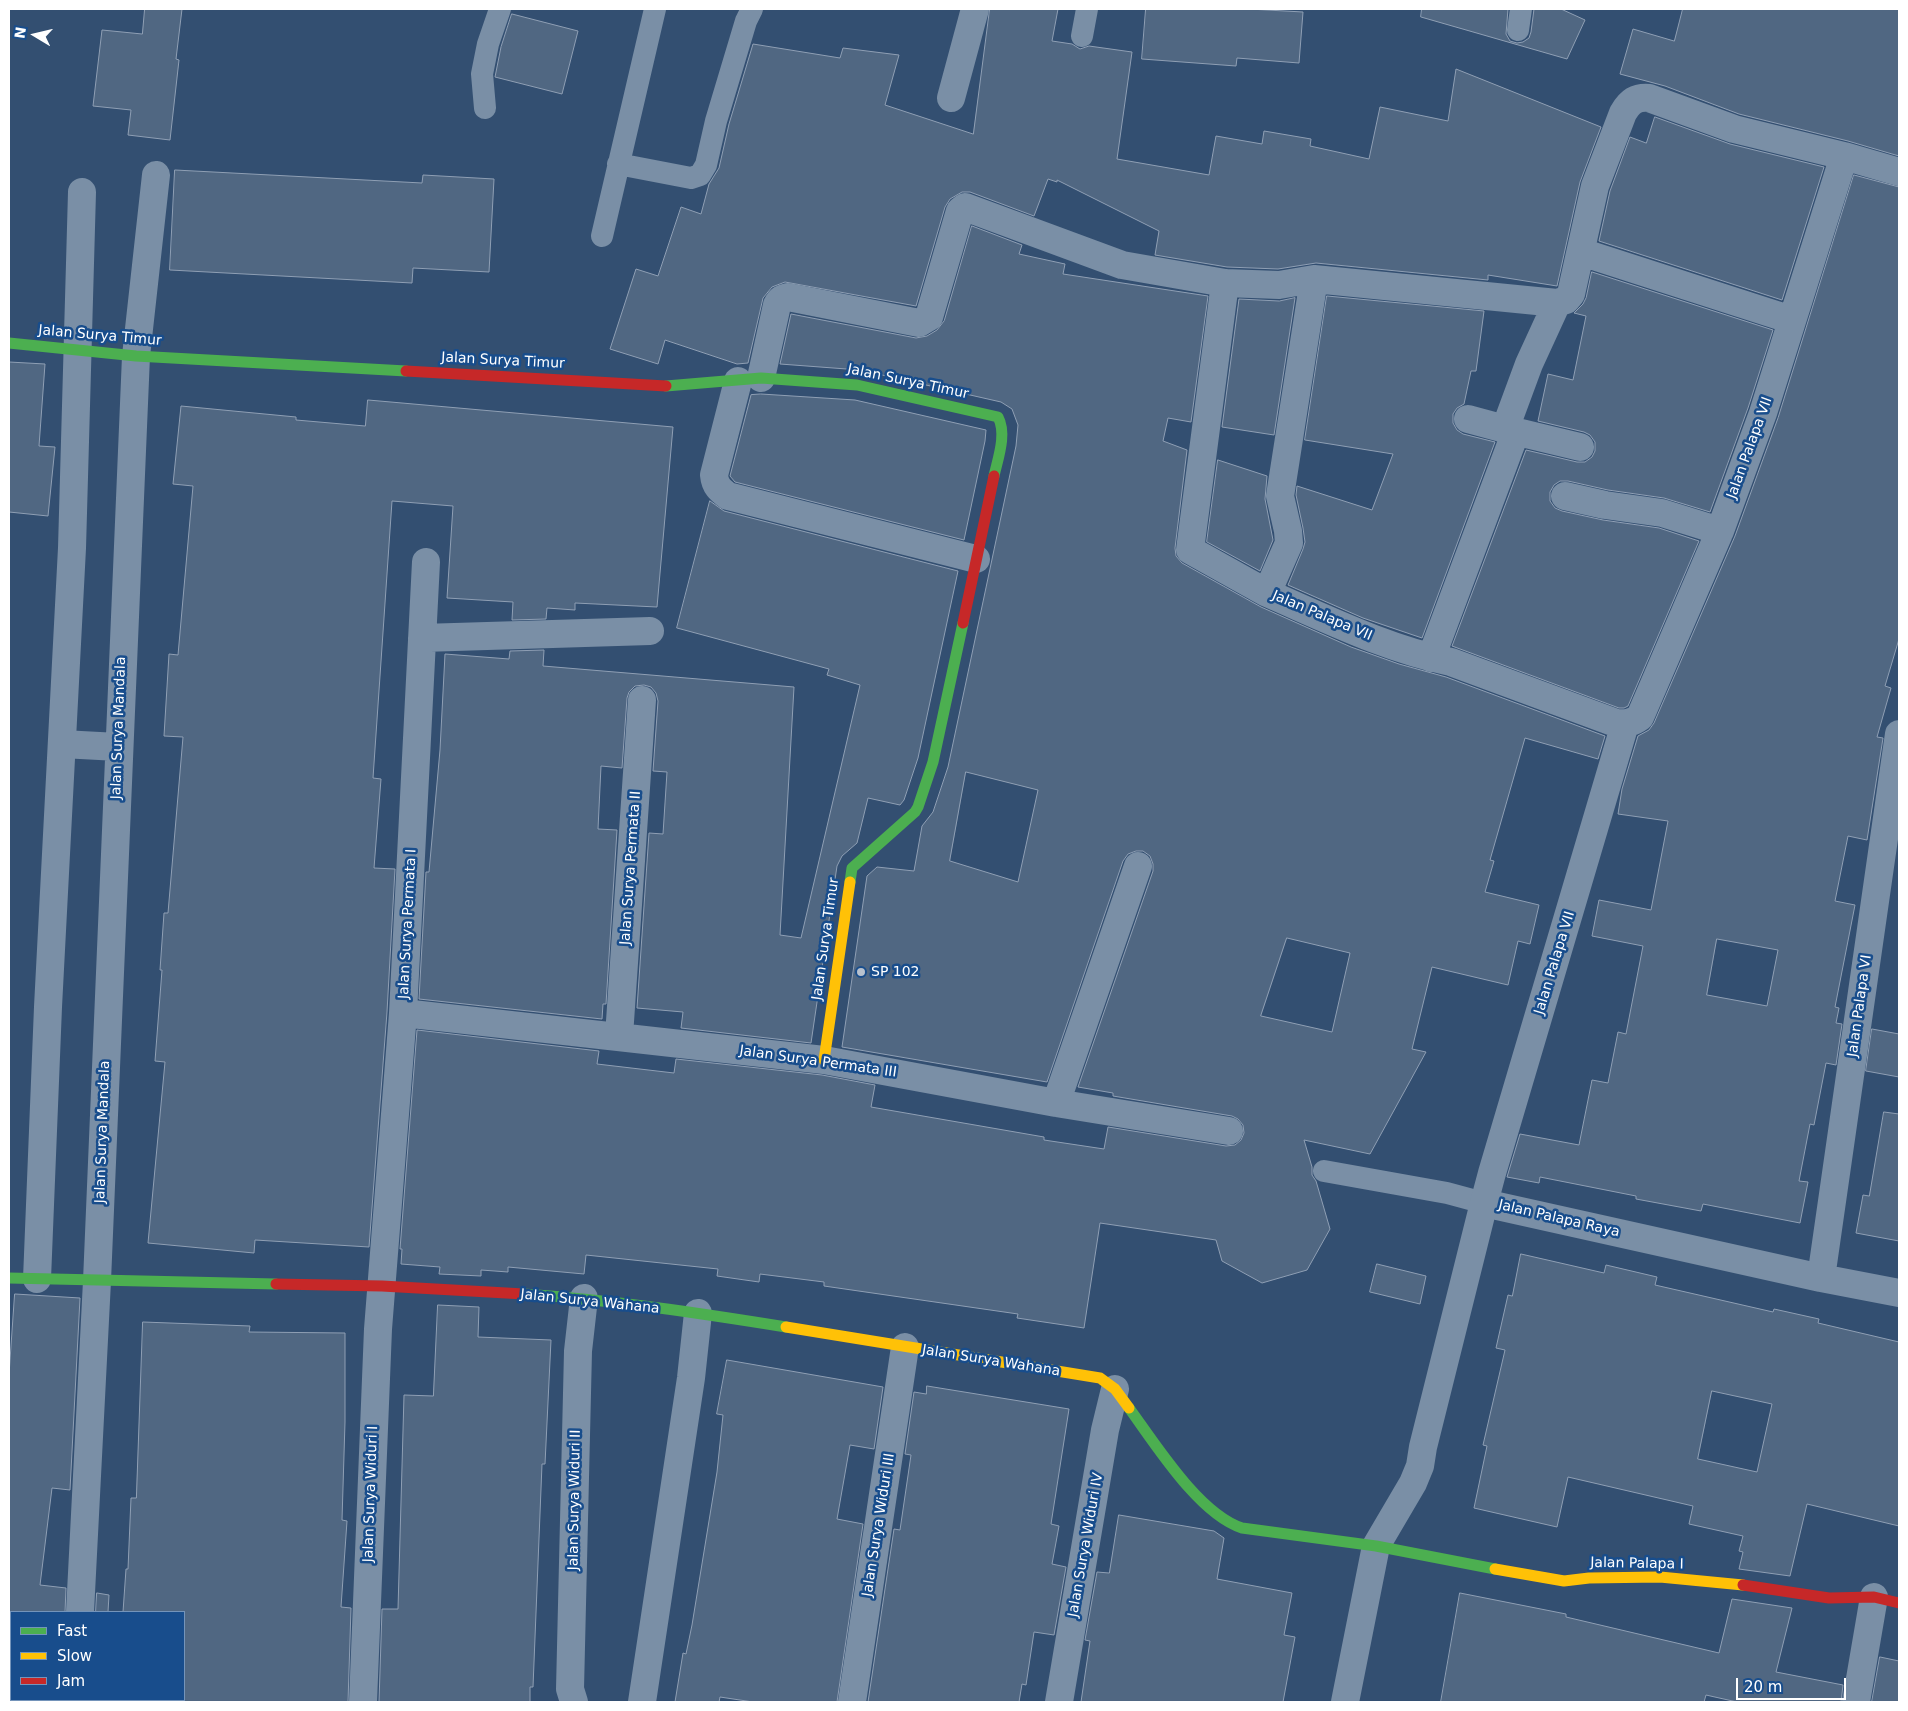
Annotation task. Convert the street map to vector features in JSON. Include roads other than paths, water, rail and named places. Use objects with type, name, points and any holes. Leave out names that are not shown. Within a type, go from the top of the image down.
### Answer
[{"type":"street","points":[[951,98],[975,9]]},
{"type":"street","points":[[976,559],[728,496],[714,482],[714,475],[777,305],[783,298],[788,297],[919,323],[925,321],[928,318],[960,211],[965,207],[1122,265],[1224,283],[1279,285],[1314,278],[1557,303],[1566,300],[1571,294],[1599,177],[1623,113],[1628,104],[1638,97],[1649,98],[1734,129],[1844,156],[1899,172]]},
{"type":"street","name":"Jalan Palapa VII","points":[[1314,278],[1280,496],[1289,543],[1267,593],[1350,630],[1431,658],[1451,662],[1616,723],[1625,724],[1640,717],[1720,531],[1764,413],[1844,156]]},
{"type":"street","name":"Jalan Surya Mandala","points":[[80,1611],[97,1281],[118,747],[136,356],[156,175]]},
{"type":"street","points":[[37,1279],[72,548],[82,192]]},
{"type":"street","points":[[1580,252],[1792,320]]},
{"type":"street","points":[[1224,283],[1190,550],[1267,593]]},
{"type":"street","points":[[1431,658],[1511,430],[1529,364],[1557,303]]},
{"type":"street","name":"Jalan Surya Timur","points":[[9,343],[136,356],[670,386],[750,380],[857,385],[998,418],[1002,424],[1001,443],[933,762],[915,812],[855,865],[850,877],[824,1060]]},
{"type":"street","points":[[1468,419],[1580,447]]},
{"type":"street","points":[[1565,496],[1605,505],[1662,513],[1720,531]]},
{"type":"street","name":"Jalan Surya Permata I","points":[[382,1286],[404,1013],[426,562]]},
{"type":"street","points":[[422,638],[650,631]]},
{"type":"street","name":"Jalan Surya Permata II","points":[[619,1036],[642,700]]},
{"type":"street","name":"Jalan Palapa VII","points":[[1484,1203],[1625,724]]},
{"type":"street","name":"Jalan Palapa VI","points":[[1821,1278],[1899,734]]},
{"type":"street","points":[[62,744],[118,747]]},
{"type":"street","points":[[1056,1102],[1138,866]]},
{"type":"street","name":"Jalan Surya Permata III","points":[[404,1013],[824,1060],[1229,1131]]},
{"type":"street","name":"Jalan Palapa Raya","points":[[1376,1546],[1413,1483],[1420,1466],[1423,1447],[1484,1203],[1821,1278],[1899,1293]]},
{"type":"street","points":[[9,1278],[382,1286]]},
{"type":"street","name":"Jalan Surya Wahana","points":[[382,1286],[584,1298],[698,1313],[1100,1378],[1115,1388],[1175,1470],[1202,1501],[1230,1524],[1242,1528],[1376,1546]]},
{"type":"street","name":"Jalan Surya Widuri I","points":[[363,1702],[378,1329],[382,1286]]},
{"type":"street","name":"Jalan Surya Widuri II","points":[[574,1702],[570,1689],[577,1371],[584,1298]]},
{"type":"street","points":[[642,1702],[691,1378],[698,1313]]},
{"type":"street","name":"Jalan Surya Widuri III","points":[[852,1702],[905,1347]]},
{"type":"street","name":"Jalan Surya Widuri IV","points":[[1059,1702],[1105,1430],[1115,1388]]},
{"type":"street","points":[[1345,1702],[1376,1546]]},
{"type":"street","name":"Jalan Palapa I","points":[[1376,1546],[1540,1578],[1564,1580],[1660,1577],[1734,1584],[1830,1598],[1887,1600]]},
{"type":"street","points":[[1856,1702],[1887,1600]]},
{"type":"lane","points":[[485,108],[482,74],[488,44],[500,9]]},
{"type":"lane","points":[[602,236],[655,9]]},
{"type":"lane","points":[[618,164],[691,178],[700,175],[706,165],[716,121],[746,21],[752,9]]},
{"type":"lane","points":[[1082,36],[1087,9]]},
{"type":"lane","points":[[1324,1171],[1447,1193],[1484,1203]]},
{"type":"place","name":"SP 102","points":[[861,972]]}]
